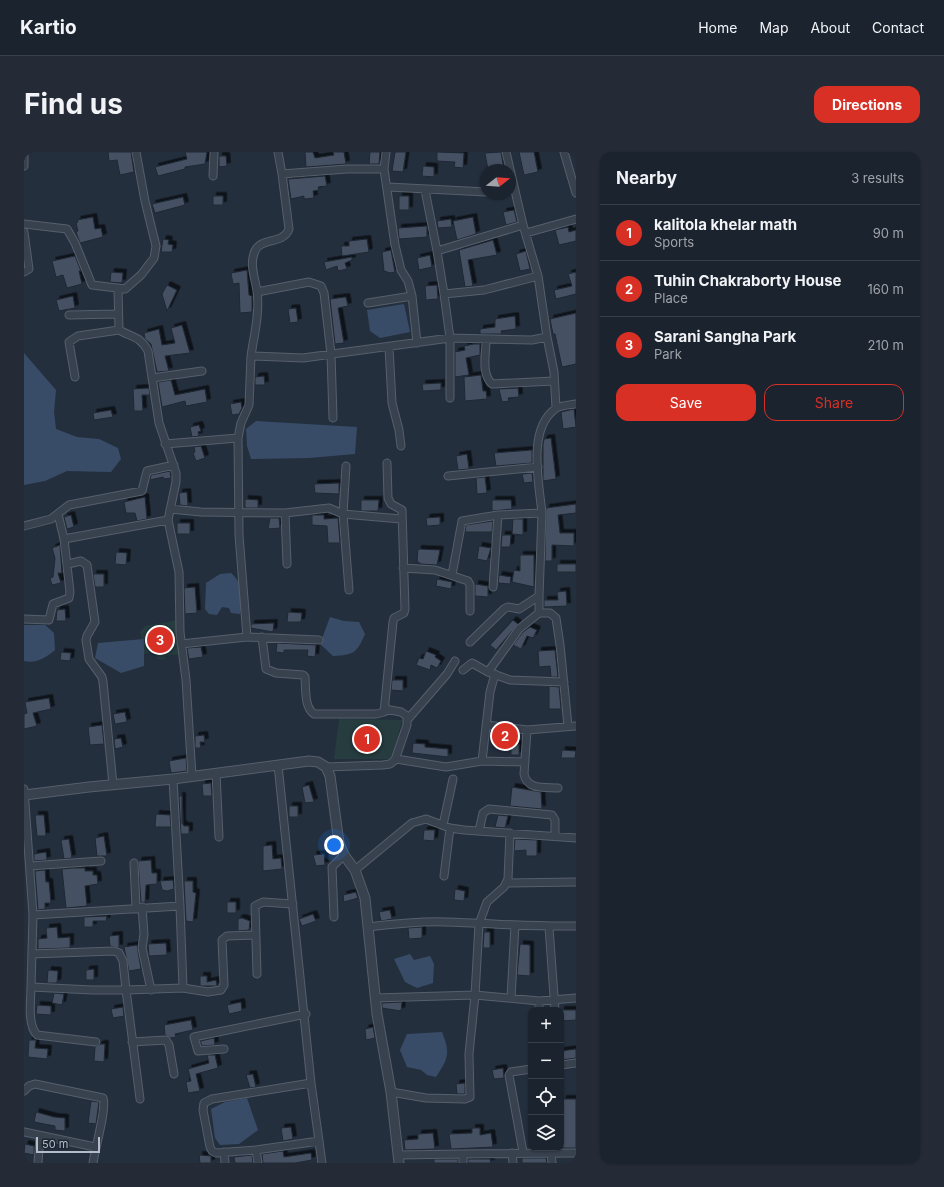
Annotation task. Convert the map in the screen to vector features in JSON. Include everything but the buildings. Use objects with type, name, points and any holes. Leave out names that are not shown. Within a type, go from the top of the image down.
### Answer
[{"type":"street","points":[[24,152],[24,166]]},
{"type":"street","points":[[24,224],[67,229],[75,243],[92,285],[125,289],[141,275],[154,258],[156,246],[145,201],[136,152]]},
{"type":"street","points":[[213,176],[214,152]]},
{"type":"street","points":[[247,637],[239,514],[238,438],[241,423],[249,405],[252,356],[258,306],[252,260],[255,251],[263,244],[287,235],[289,229],[278,152]]},
{"type":"street","points":[[386,152],[384,169],[388,187],[389,208],[395,245],[401,270],[408,281],[412,296],[417,343]]},
{"type":"street","points":[[506,152],[508,164]]},
{"type":"street","points":[[564,152],[576,193]]},
{"type":"street","points":[[282,174],[384,169]]},
{"type":"street","points":[[388,187],[480,192]]},
{"type":"street","points":[[424,190],[437,251],[450,338],[450,398]]},
{"type":"street","points":[[515,200],[538,276],[554,381],[556,408]]},
{"type":"street","points":[[526,233],[576,219]]},
{"type":"street","points":[[437,251],[523,225]]},
{"type":"street","points":[[24,232],[29,269],[24,272]]},
{"type":"street","points":[[444,294],[484,290],[538,276]]},
{"type":"street","points":[[257,292],[309,282],[321,286],[324,293],[331,354],[333,418]]},
{"type":"street","points":[[118,288],[118,314],[120,330]]},
{"type":"street","points":[[368,303],[412,296]]},
{"type":"street","points":[[69,314],[118,314]]},
{"type":"street","points":[[75,377],[69,342],[78,336],[120,330],[137,337],[143,342],[148,351],[159,423],[165,444],[174,465],[176,482],[168,520],[179,572],[181,644],[186,680],[192,776]]},
{"type":"street","points":[[252,356],[303,358],[450,338],[532,340],[547,337]]},
{"type":"street","points":[[486,340],[485,372],[487,380],[492,384],[554,381]]},
{"type":"street","points":[[389,347],[392,403],[399,430],[401,446]]},
{"type":"street","points":[[152,378],[202,371]]},
{"type":"street","points":[[539,613],[542,513],[538,467],[538,437],[541,426],[556,408],[576,404]]},
{"type":"street","points":[[165,444],[238,438]]},
{"type":"street","points":[[262,637],[266,668],[276,673],[303,675],[305,677],[307,705],[309,711],[314,714],[376,714],[382,713],[385,709],[393,622],[394,618],[404,613],[405,609],[402,510],[391,504],[388,498],[387,463]]},
{"type":"street","points":[[24,526],[51,518],[69,506],[142,491],[147,470],[174,465]]},
{"type":"street","points":[[346,466],[343,514],[349,590]]},
{"type":"street","points":[[448,476],[538,467]]},
{"type":"street","points":[[170,509],[239,514],[285,513],[328,508],[343,514],[402,519]]},
{"type":"street","points":[[285,513],[287,564]]},
{"type":"street","points":[[452,575],[462,521],[498,515],[542,513]]},
{"type":"street","points":[[24,619],[49,620],[53,604],[69,598],[68,564],[58,514]]},
{"type":"street","points":[[493,587],[498,515]]},
{"type":"street","points":[[64,539],[168,520]]},
{"type":"street","points":[[68,564],[81,561],[88,565],[95,622],[86,640],[89,659],[102,676],[113,785]]},
{"type":"street","points":[[403,568],[435,570],[464,579],[470,585],[470,611]]},
{"type":"street","points":[[470,642],[504,609],[508,607],[519,609],[539,596]]},
{"type":"street","points":[[482,760],[491,673],[512,637],[539,613],[550,613],[556,618],[568,726]]},
{"type":"street","points":[[181,644],[247,637],[318,640]]},
{"type":"street","points":[[96,1042],[37,1035],[28,1012],[31,987],[29,956],[33,915],[24,793],[174,779],[309,760],[318,762],[326,767],[390,764],[396,759],[408,719],[455,661]]},
{"type":"street","points":[[463,670],[472,663],[491,673],[510,680],[564,682]]},
{"type":"street","points":[[385,709],[406,714],[408,719]]},
{"type":"street","points":[[486,725],[527,730],[576,726]]},
{"type":"street","points":[[527,730],[524,774],[528,784],[558,788]]},
{"type":"street","points":[[396,759],[446,767],[482,760],[525,762]]},
{"type":"street","points":[[278,765],[306,1014],[311,1083],[322,1163]]},
{"type":"street","points":[[326,767],[330,776],[334,798],[339,843],[344,855],[355,870],[365,898],[375,998],[391,1092],[398,1159],[462,1154],[555,1151],[576,1152]]},
{"type":"street","points":[[216,773],[219,837]]},
{"type":"street","points":[[174,779],[183,988]]},
{"type":"street","points":[[444,876],[447,827],[453,779]]},
{"type":"street","points":[[479,831],[483,813],[488,809],[552,815],[555,820],[554,836]]},
{"type":"street","points":[[355,870],[412,822],[426,819],[447,827],[510,834],[576,838]]},
{"type":"street","points":[[391,1092],[426,1098],[465,1099],[470,1097],[469,1054],[475,995],[479,924],[487,902],[498,893],[506,883],[509,868],[510,834]]},
{"type":"street","points":[[334,917],[332,868],[344,855]]},
{"type":"street","points":[[30,866],[101,861]]},
{"type":"street","points":[[134,863],[139,908],[144,934],[143,956],[151,990]]},
{"type":"street","points":[[506,883],[576,882]]},
{"type":"street","points":[[256,974],[254,911],[258,904],[267,901],[293,904]]},
{"type":"street","points":[[33,915],[180,906]]},
{"type":"street","points":[[368,927],[419,922],[548,927],[576,926]]},
{"type":"street","points":[[511,998],[515,925]]},
{"type":"street","points":[[548,927],[555,1007]]},
{"type":"street","points":[[31,987],[92,990],[151,990],[183,988],[208,992],[221,990],[224,985],[221,946],[222,940],[227,936],[254,935]]},
{"type":"street","points":[[29,956],[117,952],[123,961],[140,1099]]},
{"type":"street","points":[[375,998],[475,995],[539,1001],[576,998]]},
{"type":"street","points":[[539,1001],[539,1007]]},
{"type":"street","points":[[224,1049],[198,1051],[194,1037],[306,1014]]},
{"type":"street","points":[[132,1042],[166,1040],[169,1045],[174,1074]]},
{"type":"street","points":[[564,1065],[576,1063]]},
{"type":"street","points":[[523,1152],[509,1075],[511,1072],[528,1069]]},
{"type":"street","points":[[311,1083],[212,1099],[204,1103],[203,1110],[210,1147],[216,1153],[256,1150],[319,1141]]},
{"type":"street","points":[[24,1091],[31,1085],[35,1084],[103,1098],[104,1108],[93,1163]]},
{"type":"street","points":[[24,1132],[95,1147]]},
{"type":"street","points":[[38,1163],[40,1136]]},
{"type":"street","points":[[256,1150],[258,1163]]},
{"type":"street","points":[[552,1163],[555,1151]]},
{"type":"street","points":[[224,1152],[225,1163]]},
{"type":"street","points":[[512,1153],[513,1163]]},
{"type":"street","points":[[462,1154],[463,1163]]},
{"type":"green space","points":[[177,620],[181,654],[166,656],[164,660],[157,659],[156,651],[144,654],[140,632],[145,626]]},
{"type":"green space","points":[[339,719],[402,720],[392,759],[334,759]]},
{"type":"water","points":[[404,304],[410,332],[380,338],[370,331],[367,310]]},
{"type":"water","points":[[24,353],[56,390],[54,412],[56,429],[77,437],[99,439],[118,448],[121,459],[111,472],[67,471],[45,481],[24,485]]},
{"type":"water","points":[[256,421],[357,427],[355,454],[309,458],[251,459],[247,446],[246,429]]},
{"type":"water","points":[[231,573],[238,582],[242,592],[240,614],[231,613],[229,608],[222,607],[217,615],[209,614],[205,609],[206,583],[220,574]]},
{"type":"water","points":[[330,617],[344,621],[359,622],[365,634],[360,645],[354,652],[346,655],[333,656],[320,644]]},
{"type":"water","points":[[24,625],[45,625],[54,633],[55,650],[37,661],[24,661]]},
{"type":"water","points":[[144,639],[144,666],[121,673],[95,658],[98,643]]},
{"type":"water","points":[[410,954],[414,960],[430,956],[434,964],[433,983],[417,988],[405,982],[394,959]]},
{"type":"water","points":[[442,1032],[447,1055],[444,1065],[436,1077],[427,1075],[421,1070],[407,1067],[400,1050],[407,1034]]},
{"type":"water","points":[[247,1098],[258,1130],[239,1144],[220,1145],[215,1138],[211,1109],[225,1102]]},
{"type":"place","name":"Sarani Sangha Park","points":[[160,640]]},
{"type":"place","name":"Tuhin Chakraborty House","points":[[505,736]]},
{"type":"place","name":"kalitola khelar math","points":[[367,739]]}]
